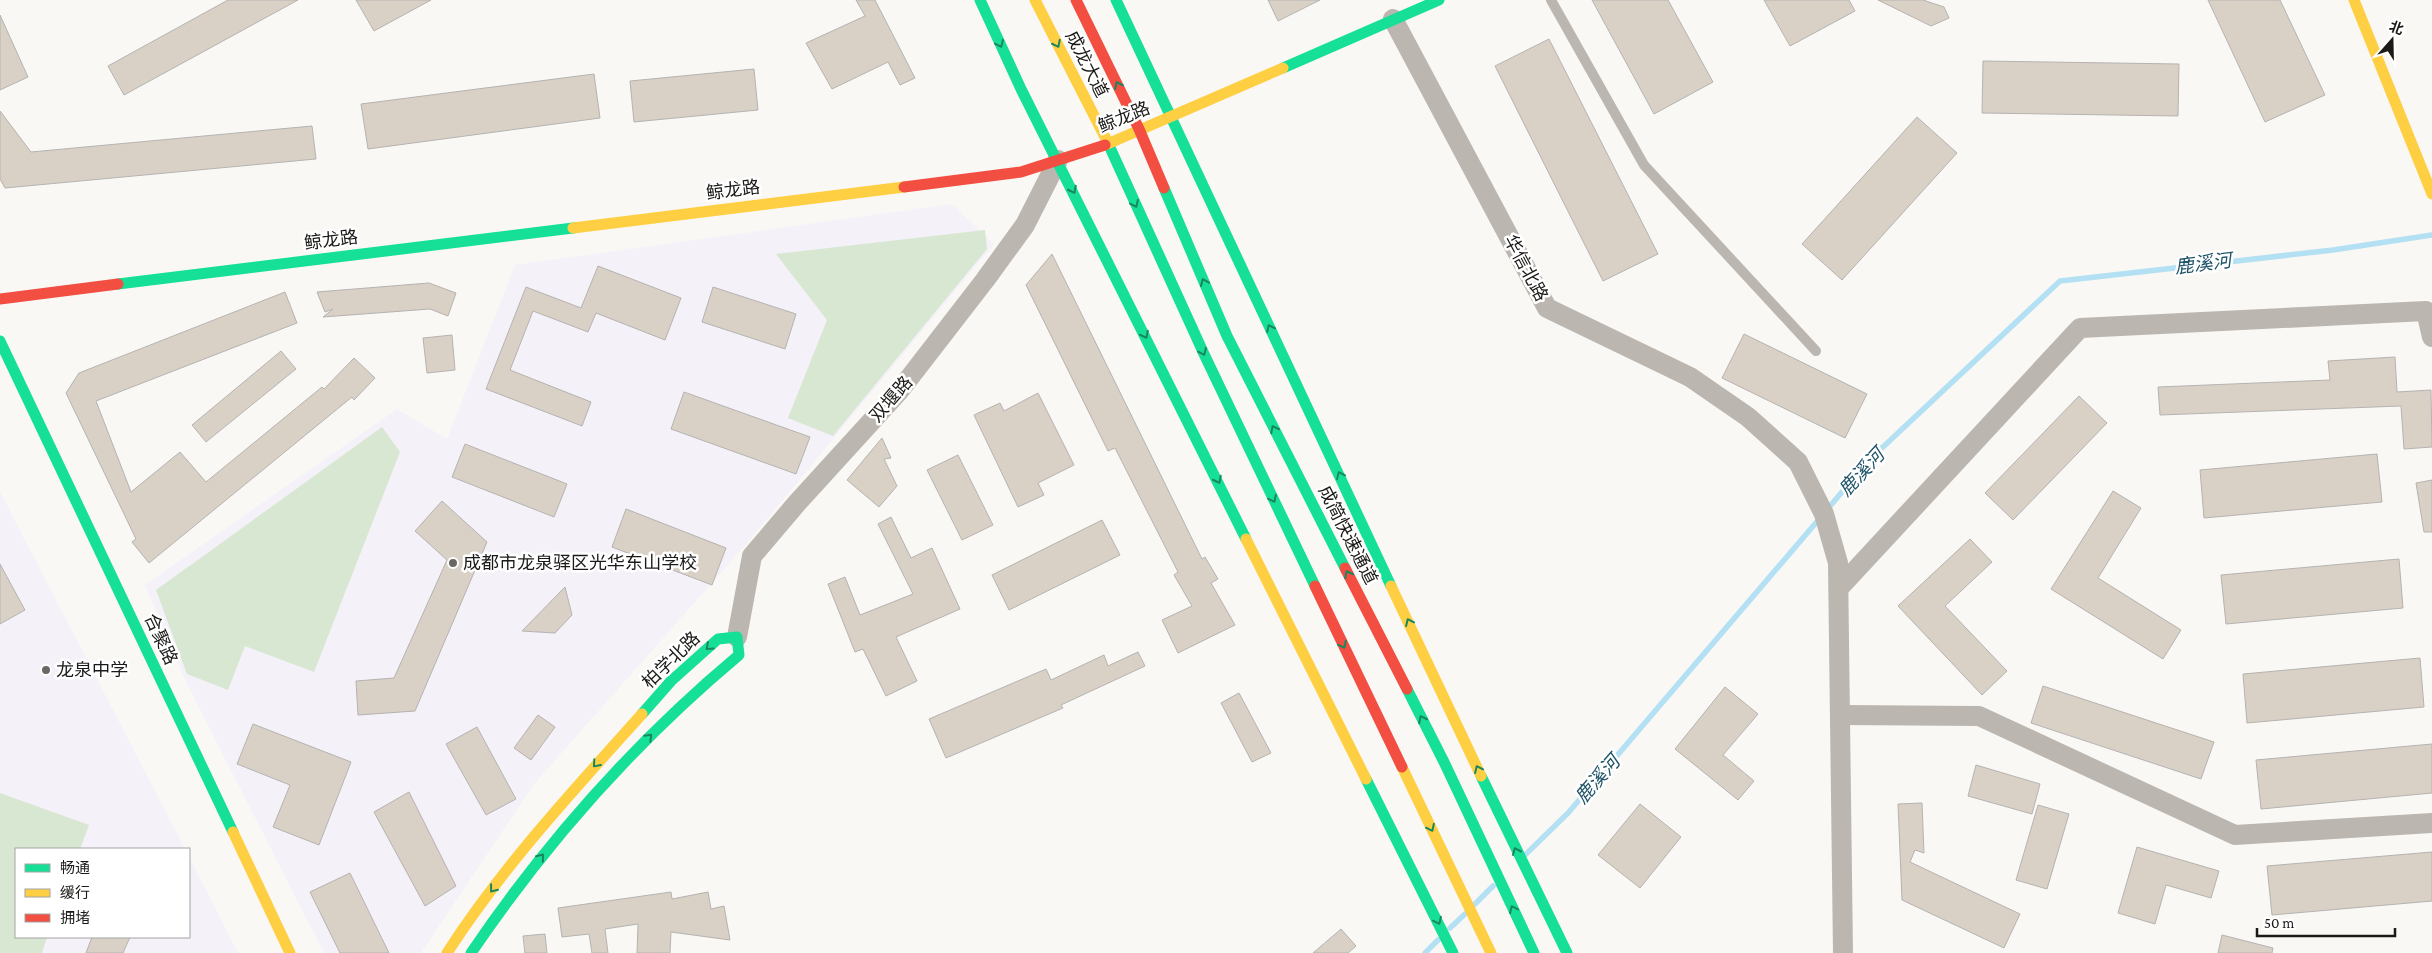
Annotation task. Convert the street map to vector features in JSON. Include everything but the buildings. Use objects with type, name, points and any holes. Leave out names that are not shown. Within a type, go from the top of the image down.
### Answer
[{"type":"main road","points":[[980,0],[1453,953]]},
{"type":"main road","name":"成龙大道","points":[[1035,0],[1108,144]]},
{"type":"main road","name":"成龙大道","points":[[1076,0],[1139,129]]},
{"type":"main road","points":[[1116,0],[1534,889],[1567,953]]},
{"type":"main road","name":"鲸龙路","points":[[0,299],[1022,172],[1108,144],[1439,0]]},
{"type":"main road","points":[[2354,0],[2429,182],[2432,194]]},
{"type":"main road","name":"成简快速通道","points":[[1139,129],[1227,336],[1444,762],[1534,953]]},
{"type":"main road","points":[[1108,144],[1204,354],[1491,953]]},
{"type":"main road","name":"合聚路","points":[[0,341],[290,953]]},
{"type":"main road","points":[[471,953],[499,909],[608,779],[700,686],[739,655],[737,637]]},
{"type":"main road","name":"柏学北路","points":[[447,953],[475,910],[530,840],[671,681],[718,639],[737,637]]},
{"type":"street","name":"华信北路","points":[[1393,19],[1547,308],[1690,377],[1748,417],[1798,462],[1824,514],[1838,563],[1839,588]]},
{"type":"street","name":"双堰路","points":[[737,637],[752,556],[797,503],[900,390],[979,288],[1025,225],[1058,160]]},
{"type":"street","points":[[1843,953],[1842,715],[1839,588],[2080,328],[2426,311],[2432,337]]},
{"type":"street","points":[[1842,715],[1979,716],[2235,835],[2432,823]]},
{"type":"lane","points":[[1551,0],[1644,165],[1816,351]]},
{"type":"shaded area","name":"成都市龙泉驿区光华东山学校","points":[[952,204],[994,244],[749,541],[534,784],[421,953],[324,953],[188,686],[145,585],[397,409],[447,439],[515,265]]},
{"type":"shaded area","name":"龙泉中学","points":[[0,492],[184,848],[15,848],[15,938],[190,938],[190,859],[238,953],[0,953]]},
{"type":"green space","points":[[985,230],[987,249],[833,436],[788,418],[827,320],[776,254]]},
{"type":"green space","points":[[382,427],[400,452],[314,672],[245,646],[228,690],[187,674],[156,590]]},
{"type":"green space","points":[[0,793],[89,825],[80,848],[15,848],[15,938],[47,938],[42,953],[0,953]]},
{"type":"waterway","name":"鹿溪河","points":[[1826,511],[1867,462],[2060,281],[2333,250],[2432,235]]},
{"type":"waterway","name":"鹿溪河","points":[[1525,855],[1568,813],[1820,518]]},
{"type":"waterway","name":"鹿溪河","points":[[1475,904],[1493,886]]},
{"type":"waterway","name":"鹿溪河","points":[[1450,928],[1465,914]]},
{"type":"waterway","name":"鹿溪河","points":[[1425,953],[1438,940]]},
{"type":"traffic: fast","points":[[980,0],[1021,89],[1246,539]]},
{"type":"traffic: fast","points":[[1116,0],[1391,586]]},
{"type":"traffic: fast","points":[[1283,68],[1439,0]]},
{"type":"traffic: fast","points":[[1107,141],[1204,354],[1315,586]]},
{"type":"traffic: fast","points":[[1164,188],[1227,336],[1345,568]]},
{"type":"traffic: fast","points":[[118,284],[573,228]]},
{"type":"traffic: fast","points":[[0,341],[233,832]]},
{"type":"traffic: fast","points":[[471,953],[530,871],[594,795],[664,723],[739,655],[737,637],[718,639],[671,681],[642,714]]},
{"type":"traffic: fast","points":[[1407,689],[1444,762],[1534,953]]},
{"type":"traffic: fast","points":[[1481,776],[1567,953]]},
{"type":"traffic: fast","points":[[1366,779],[1453,953]]},
{"type":"traffic: slow","points":[[1035,0],[1107,141]]},
{"type":"traffic: slow","points":[[2354,0],[2432,194]]},
{"type":"traffic: slow","points":[[1105,145],[1283,68]]},
{"type":"traffic: slow","points":[[573,228],[904,187]]},
{"type":"traffic: slow","points":[[1246,539],[1366,779]]},
{"type":"traffic: slow","points":[[1391,586],[1481,776]]},
{"type":"traffic: slow","points":[[447,953],[515,859],[642,714]]},
{"type":"traffic: slow","points":[[1402,767],[1491,953]]},
{"type":"traffic: slow","points":[[233,832],[290,953]]},
{"type":"traffic: jam","points":[[1076,0],[1139,129],[1164,188]]},
{"type":"traffic: jam","points":[[904,187],[1021,172],[1105,145]]},
{"type":"traffic: jam","points":[[0,299],[118,284]]},
{"type":"traffic: jam","points":[[1345,568],[1407,689]]},
{"type":"traffic: jam","points":[[1315,586],[1402,767]]},
{"type":"place","name":"成都市龙泉驿区光华东山学校","points":[[453,563]]},
{"type":"place","name":"龙泉中学","points":[[46,670]]}]
